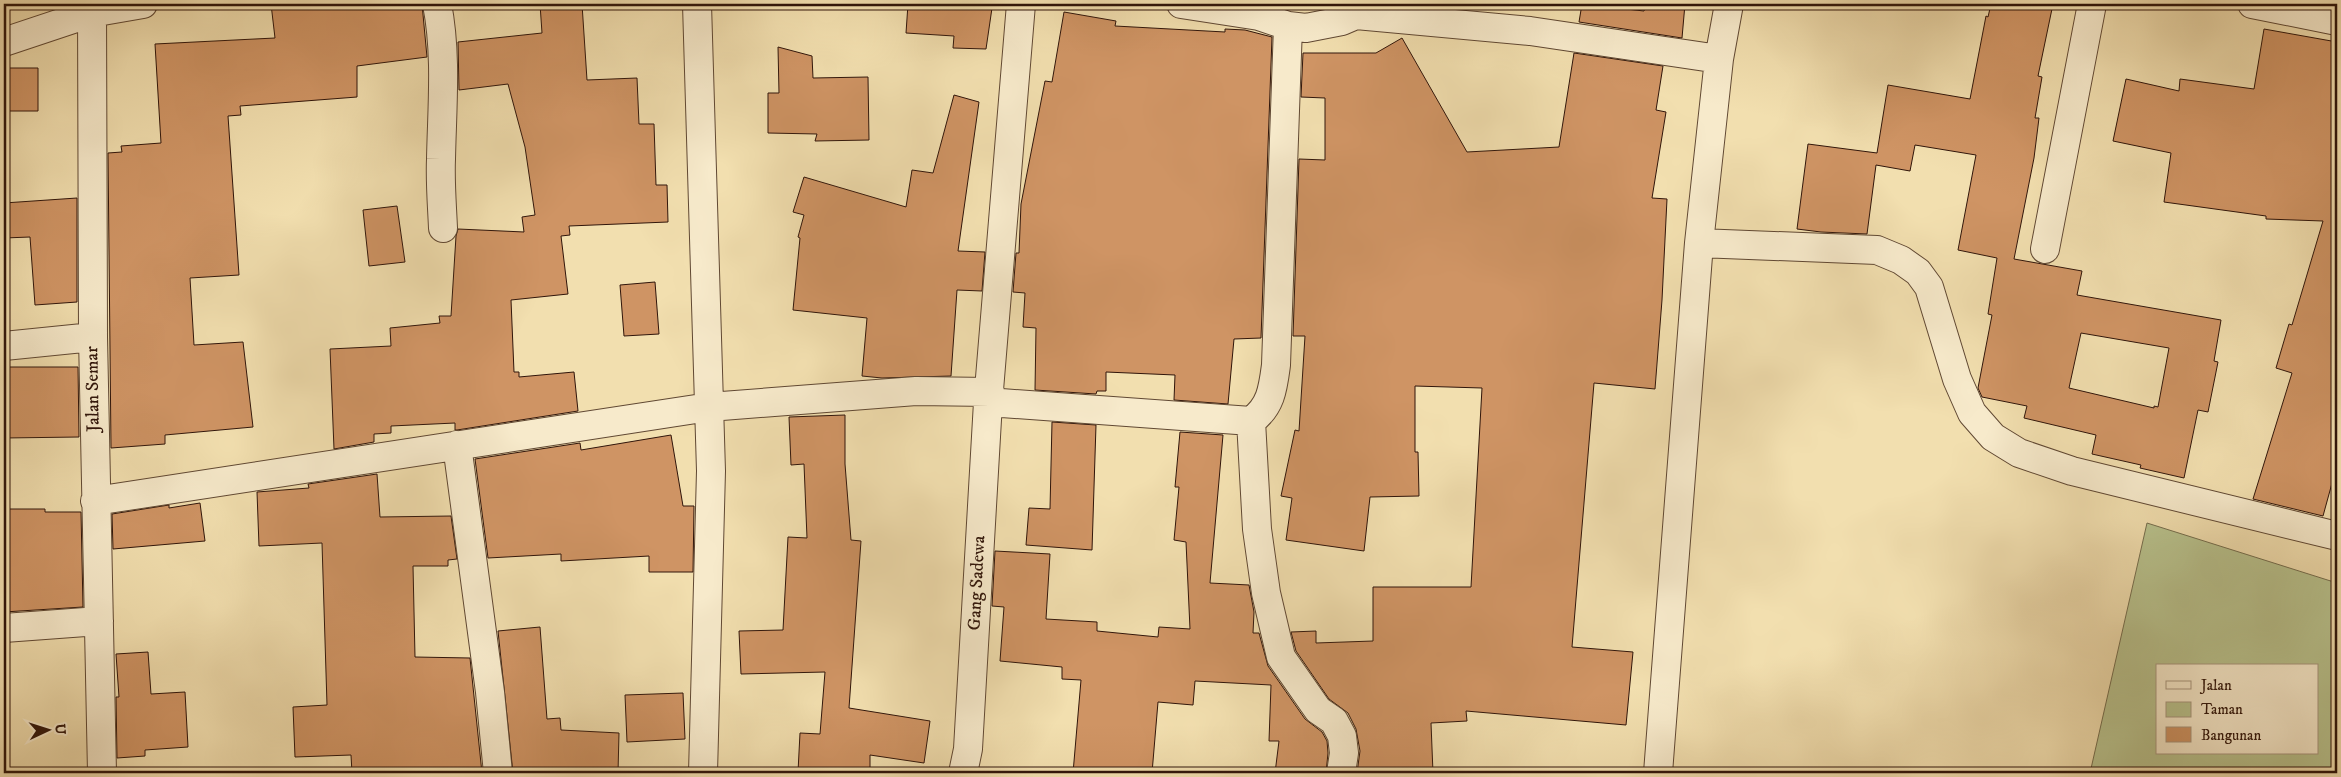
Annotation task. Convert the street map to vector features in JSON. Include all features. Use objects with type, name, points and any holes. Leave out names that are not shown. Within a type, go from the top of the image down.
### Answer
[{"type":"street","points":[[4,42],[91,8],[143,4]]},
{"type":"street","points":[[437,4],[442,52],[440,161],[443,228]]},
{"type":"street","points":[[697,4],[711,514],[703,773]]},
{"type":"street","name":"Gang Sadewa","points":[[964,773],[968,749],[989,397],[1021,4]]},
{"type":"street","points":[[1181,4],[1259,16],[1297,27],[1356,12],[1530,31],[1719,59]]},
{"type":"street","points":[[1658,773],[1699,243],[1719,59],[1729,4]]},
{"type":"street","points":[[2045,249],[2092,4]]},
{"type":"street","points":[[2252,4],[2311,10],[2337,21]]},
{"type":"street","name":"Jalan Semar","points":[[91,8],[95,501],[102,773]]},
{"type":"street","points":[[95,501],[709,407],[916,391],[1251,421],[1268,406],[1274,386],[1297,27]]},
{"type":"street","points":[[1699,243],[1877,250],[1901,260],[1918,272],[1929,287],[1957,379],[1972,413],[1993,437],[2019,453],[2072,471],[2337,536]]},
{"type":"street","points":[[4,346],[93,337]]},
{"type":"street","points":[[1251,421],[1257,529],[1266,593],[1281,657],[1318,710],[1334,720],[1342,736],[1344,753],[1341,773]]},
{"type":"street","points":[[457,445],[490,692],[498,773]]},
{"type":"street","points":[[4,628],[99,621]]},
{"type":"green space","points":[[2147,523],[2337,583],[2337,773],[2090,773]]},
{"type":"building","points":[[271,4],[422,4],[427,57],[357,66],[357,97],[240,106],[241,115],[228,116],[239,275],[190,278],[194,345],[243,342],[253,427],[165,435],[165,444],[111,448],[108,153],[122,152],[121,146],[161,143],[155,44],[275,38]]},
{"type":"building","points":[[540,4],[582,4],[587,80],[637,78],[639,124],[654,124],[656,185],[667,185],[668,222],[569,226],[570,235],[561,236],[568,294],[511,300],[514,372],[519,372],[519,377],[574,372],[578,411],[457,430],[455,430],[455,423],[391,426],[391,433],[374,434],[374,442],[334,449],[330,349],[391,346],[390,328],[440,323],[439,316],[451,316],[458,229],[524,232],[522,217],[535,215],[525,147],[508,84],[459,90],[458,42],[542,33]]},
{"type":"building","points":[[908,4],[936,4],[936,7],[992,8],[986,49],[953,48],[954,36],[906,33]]},
{"type":"building","points":[[1582,4],[1644,11],[1646,4],[1685,4],[1682,38],[1579,22]]},
{"type":"building","points":[[1991,4],[2053,4],[2038,76],[2042,77],[2035,118],[2039,118],[2034,158],[2014,259],[2082,271],[2077,295],[2221,320],[2214,361],[2218,362],[2208,412],[2198,410],[2184,478],[2140,468],[2141,465],[2092,454],[2096,435],[2024,418],[2027,406],[1982,397],[1978,388],[1992,315],[1988,314],[1997,258],[1958,250],[1976,155],[1915,145],[1910,171],[1876,165],[1867,234],[1797,229],[1808,144],[1877,153],[1888,85],[1970,99],[1986,16],[1988,17]],"holes":[[[2081,333],[2169,348],[2158,407],[2154,406],[2154,408],[2069,388]]]},
{"type":"building","points":[[1064,12],[1116,21],[1115,26],[1225,32],[1225,29],[1245,30],[1272,37],[1261,338],[1234,339],[1228,404],[1174,400],[1175,375],[1106,372],[1106,391],[1097,391],[1096,394],[1035,390],[1036,328],[1023,327],[1025,293],[1013,292],[1016,253],[1019,253],[1021,204],[1045,81],[1052,82]]},
{"type":"building","points":[[2264,29],[2337,42],[2337,465],[2323,516],[2253,499],[2292,373],[2276,368],[2289,324],[2292,325],[2323,221],[2266,219],[2266,216],[2164,202],[2171,153],[2113,141],[2126,79],[2179,91],[2180,79],[2254,89]]},
{"type":"building","points":[[1402,38],[1467,152],[1559,147],[1574,53],[1663,66],[1656,110],[1666,112],[1652,198],[1667,199],[1662,300],[1655,389],[1594,383],[1572,647],[1633,652],[1626,725],[1466,711],[1467,721],[1431,723],[1433,773],[1357,773],[1360,751],[1356,729],[1348,713],[1329,699],[1296,651],[1291,632],[1316,631],[1316,643],[1373,641],[1373,587],[1471,587],[1482,388],[1415,386],[1415,452],[1418,452],[1419,496],[1370,497],[1364,551],[1286,540],[1292,498],[1281,496],[1295,430],[1299,431],[1305,336],[1293,336],[1299,159],[1325,160],[1325,98],[1301,97],[1303,53],[1376,53]]},
{"type":"building","points":[[778,47],[812,56],[813,78],[868,77],[869,140],[815,141],[817,134],[768,133],[768,93],[779,93]]},
{"type":"building","points":[[4,68],[38,68],[38,111],[4,111]]},
{"type":"building","points":[[954,95],[979,102],[958,251],[985,252],[982,291],[957,290],[951,376],[882,378],[862,376],[867,318],[793,310],[800,238],[798,237],[804,215],[793,212],[804,177],[906,207],[912,170],[933,173]]},
{"type":"building","points":[[77,198],[77,302],[35,305],[30,237],[4,238],[4,203]]},
{"type":"building","points":[[397,206],[405,262],[369,266],[363,210]]},
{"type":"building","points":[[655,282],[659,334],[624,336],[620,285]]},
{"type":"building","points":[[4,367],[78,367],[79,437],[4,438]]},
{"type":"building","points":[[845,415],[845,464],[851,540],[861,541],[849,708],[930,721],[924,763],[870,755],[870,773],[798,772],[800,733],[820,734],[825,672],[741,674],[739,631],[783,630],[788,537],[807,538],[804,464],[791,465],[789,417]]},
{"type":"building","points":[[1052,422],[1096,425],[1092,550],[1026,545],[1029,508],[1050,509]]},
{"type":"building","points":[[1180,432],[1223,435],[1210,583],[1249,585],[1254,612],[1253,633],[1259,633],[1268,666],[1305,719],[1322,732],[1327,741],[1326,773],[1275,773],[1279,741],[1269,741],[1271,685],[1195,681],[1193,705],[1158,702],[1152,773],[1073,773],[1081,680],[1062,679],[1062,667],[1000,661],[1004,607],[992,606],[995,551],[1050,554],[1046,619],[1097,622],[1097,631],[1158,637],[1159,627],[1190,629],[1186,542],[1174,540],[1179,487],[1175,487]]},
{"type":"building","points":[[671,435],[683,506],[694,506],[693,572],[649,572],[649,556],[561,561],[561,554],[488,558],[475,459],[580,443],[581,450]]},
{"type":"building","points":[[377,474],[380,517],[451,516],[457,559],[448,560],[448,566],[413,566],[415,657],[470,658],[482,773],[352,773],[351,755],[295,757],[293,707],[327,705],[322,543],[259,546],[257,492],[309,488],[308,484]]},
{"type":"building","points":[[200,503],[205,541],[113,549],[112,514],[169,505],[169,508]]},
{"type":"building","points":[[4,509],[45,509],[45,512],[81,512],[83,607],[4,612]]},
{"type":"building","points":[[540,627],[547,719],[560,718],[561,730],[619,733],[618,773],[513,773],[498,631]]},
{"type":"building","points":[[148,652],[151,694],[185,692],[188,747],[145,750],[145,756],[117,758],[116,697],[119,697],[116,654]]},
{"type":"building","points":[[683,693],[685,739],[627,742],[625,695]]}]
